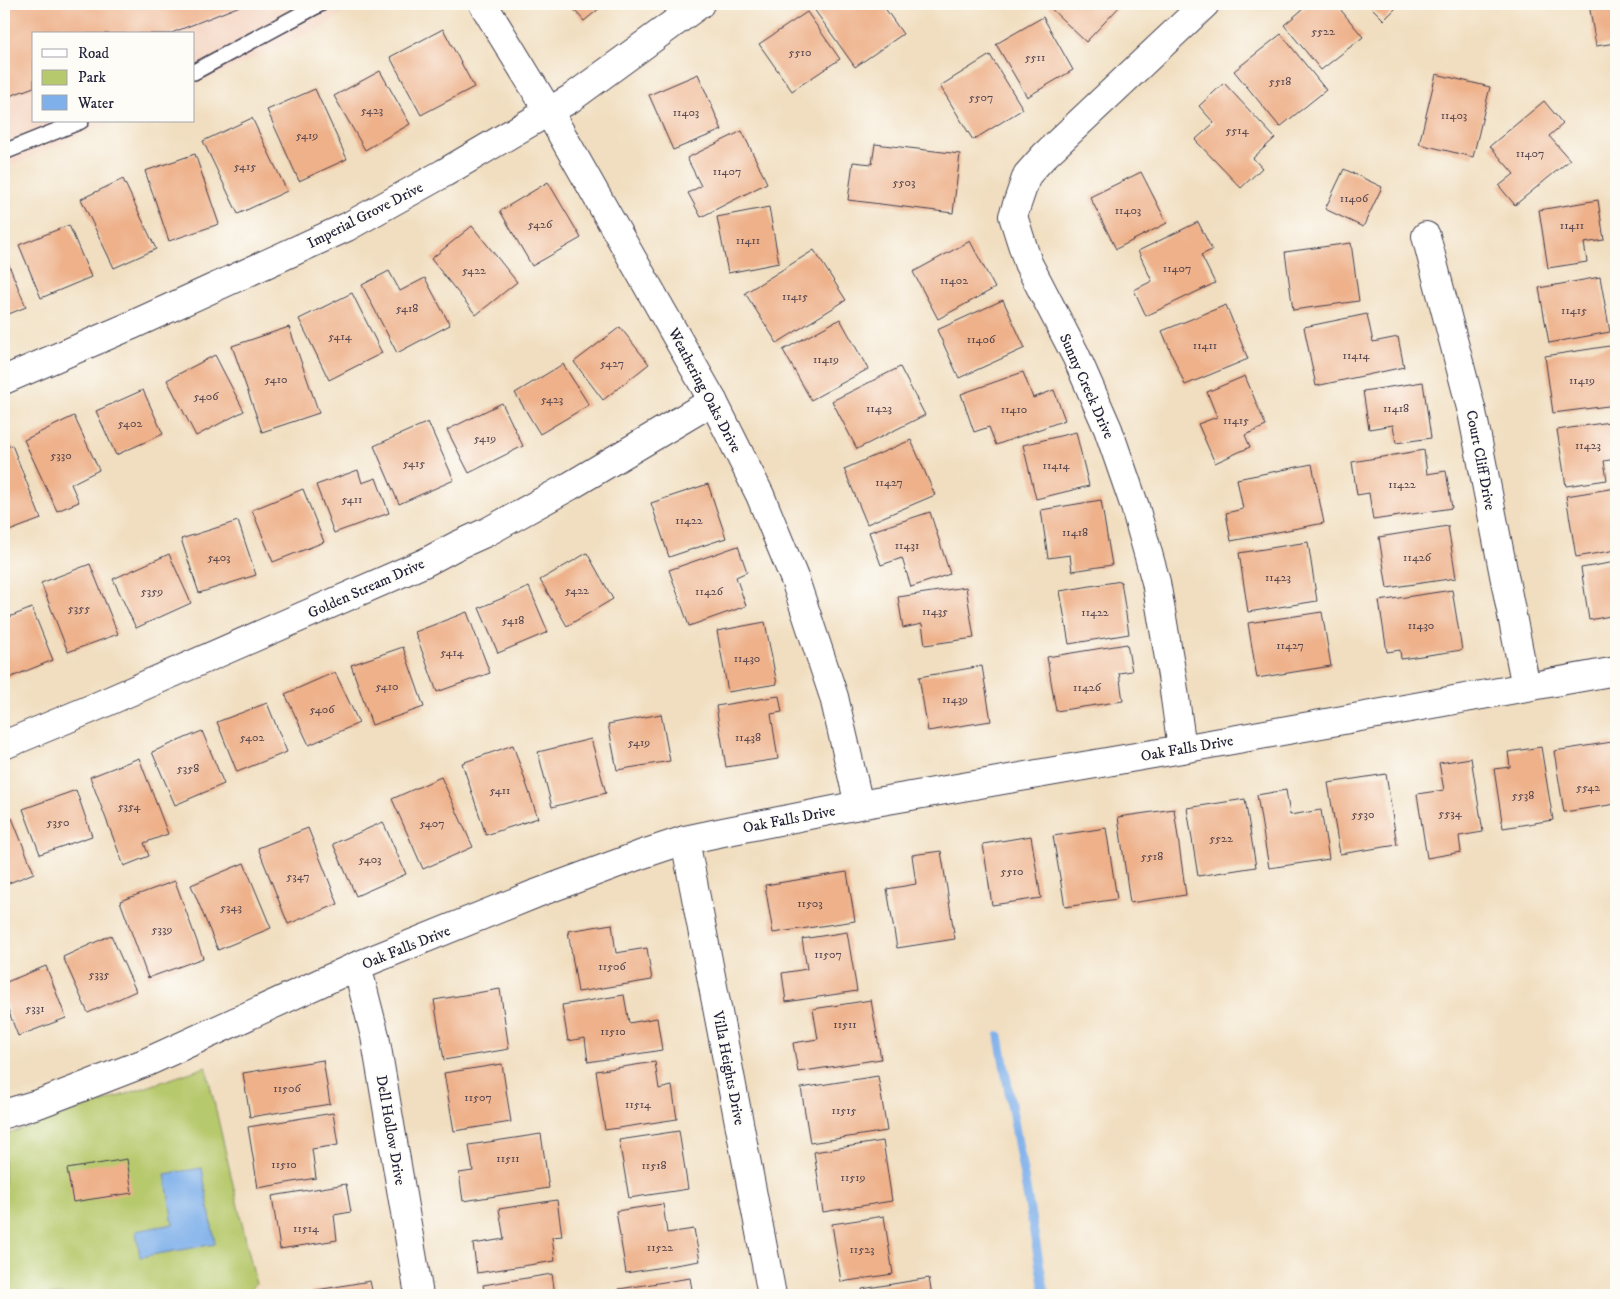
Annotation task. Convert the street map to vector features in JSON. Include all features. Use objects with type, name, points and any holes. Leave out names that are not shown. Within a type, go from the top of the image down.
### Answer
[{"type":"street","name":"Weathering Oaks Drive","points":[[483,4],[549,112],[713,401],[760,495],[795,580],[834,697],[859,805]]},
{"type":"street","name":"Imperial Grove Drive","points":[[4,380],[130,326],[347,227],[570,99],[700,4]]},
{"type":"street","name":"Sunny Creek Drive","points":[[1182,749],[1156,582],[1136,506],[1108,429],[1076,356],[1028,263],[1013,216],[1027,175],[1044,156],[1205,4]]},
{"type":"street","name":"Court Cliff Drive","points":[[1426,236],[1472,412],[1526,687]]},
{"type":"street","name":"Golden Stream Drive","points":[[4,745],[424,563],[487,532],[570,486],[713,401]]},
{"type":"street","name":"Oak Falls Drive","points":[[4,1114],[41,1103],[147,1062],[358,966],[535,894],[686,840],[859,805],[1616,671]]},
{"type":"street","name":"Villa Heights Drive","points":[[686,840],[772,1295]]},
{"type":"street","name":"Dell Hollow Drive","points":[[358,966],[375,1036],[419,1295]]},
{"type":"lane","points":[[195,71],[320,4]]},
{"type":"lane","points":[[4,152],[79,122]]},
{"type":"shaded area","points":[[4,4],[357,4],[322,28],[195,85],[195,32],[32,32],[32,122],[109,122],[4,169]]},
{"type":"green space","points":[[206,1067],[256,1284],[246,1295],[4,1295],[4,1135]]},
{"type":"water","points":[[202,1168],[215,1244],[140,1257],[136,1231],[173,1224],[165,1174]]},
{"type":"building","points":[[4,4],[245,4],[174,32],[32,32],[32,88],[4,98]]},
{"type":"building","points":[[569,4],[605,4],[584,21]]},
{"type":"building","points":[[882,4],[903,34],[855,67],[811,5]]},
{"type":"building","points":[[1046,4],[1122,4],[1086,42]]},
{"type":"building","points":[[1309,4],[1336,4],[1363,37],[1321,70],[1284,25]]},
{"type":"building","points":[[1368,4],[1400,4],[1384,20]]},
{"type":"building","points":[[1589,4],[1616,4],[1616,43],[1596,46]]},
{"type":"building","points":[[807,12],[840,59],[792,91],[759,44]]},
{"type":"building","points":[[1043,17],[1073,70],[1027,97],[996,44]]},
{"type":"building","points":[[443,29],[474,87],[421,115],[390,57]]},
{"type":"building","points":[[1281,34],[1326,90],[1280,127],[1234,71]]},
{"type":"building","points":[[990,55],[1023,109],[973,140],[940,86]]},
{"type":"building","points":[[380,71],[410,124],[365,150],[334,96]]},
{"type":"building","points":[[698,74],[722,130],[673,150],[649,95]]},
{"type":"building","points":[[1436,74],[1490,87],[1473,157],[1419,144]]},
{"type":"building","points":[[1224,83],[1275,138],[1253,158],[1262,168],[1241,188],[1195,140],[1214,123],[1199,106]]},
{"type":"building","points":[[315,89],[347,159],[299,181],[267,110]]},
{"type":"building","points":[[1544,101],[1563,124],[1549,136],[1570,160],[1515,205],[1499,186],[1514,174],[1490,146]]},
{"type":"building","points":[[252,118],[287,191],[238,214],[203,141]]},
{"type":"building","points":[[742,131],[767,183],[701,217],[688,193],[701,186],[687,158]]},
{"type":"building","points":[[875,144],[960,154],[953,213],[848,200],[853,162],[872,164]]},
{"type":"building","points":[[195,154],[219,224],[169,241],[145,171]]},
{"type":"building","points":[[1344,169],[1382,187],[1363,227],[1325,209]]},
{"type":"building","points":[[1141,172],[1167,223],[1116,249],[1090,197]]},
{"type":"building","points":[[123,179],[156,249],[114,268],[81,199]]},
{"type":"building","points":[[548,182],[581,238],[532,266],[500,211]]},
{"type":"building","points":[[1598,200],[1604,240],[1584,243],[1587,262],[1548,268],[1539,210]]},
{"type":"building","points":[[769,207],[779,263],[728,273],[717,217]]},
{"type":"building","points":[[1198,222],[1212,250],[1201,255],[1215,283],[1146,316],[1134,290],[1152,281],[1138,251]]},
{"type":"building","points":[[69,225],[91,277],[41,298],[19,245]]},
{"type":"building","points":[[472,226],[517,282],[476,315],[431,259]]},
{"type":"building","points":[[970,241],[995,288],[938,319],[913,272]]},
{"type":"building","points":[[1351,243],[1359,301],[1293,310],[1285,252]]},
{"type":"building","points":[[814,250],[846,300],[777,343],[745,293]]},
{"type":"building","points":[[4,253],[26,307],[4,316]]},
{"type":"building","points":[[389,271],[400,291],[425,278],[450,325],[397,353],[362,285]]},
{"type":"building","points":[[1600,277],[1610,332],[1549,343],[1539,288]]},
{"type":"building","points":[[352,293],[382,353],[329,380],[299,319]]},
{"type":"building","points":[[1003,300],[1025,348],[959,378],[937,330]]},
{"type":"building","points":[[1226,305],[1248,359],[1185,385],[1162,331]]},
{"type":"building","points":[[1367,314],[1373,342],[1398,337],[1404,367],[1316,386],[1304,327]]},
{"type":"building","points":[[840,319],[868,369],[811,400],[783,350]]},
{"type":"building","points":[[289,327],[319,413],[262,432],[232,346]]},
{"type":"building","points":[[620,327],[649,364],[603,400],[574,362]]},
{"type":"building","points":[[1616,345],[1616,405],[1553,413],[1545,356]]},
{"type":"building","points":[[215,355],[244,411],[196,436],[167,380]]},
{"type":"building","points":[[563,364],[589,405],[540,434],[515,393]]},
{"type":"building","points":[[900,367],[925,415],[857,449],[832,401]]},
{"type":"building","points":[[1023,372],[1033,398],[1054,390],[1065,420],[996,445],[989,427],[974,432],[961,394]]},
{"type":"building","points":[[1245,376],[1266,426],[1245,435],[1250,447],[1215,463],[1198,424],[1217,417],[1207,392]]},
{"type":"building","points":[[1423,382],[1431,438],[1396,443],[1393,425],[1369,429],[1363,391]]},
{"type":"building","points":[[143,390],[163,434],[116,455],[96,411]]},
{"type":"building","points":[[502,403],[523,446],[469,473],[447,430]]},
{"type":"building","points":[[74,416],[99,470],[71,484],[79,502],[57,511],[24,440]]},
{"type":"building","points":[[1616,421],[1616,459],[1604,461],[1607,480],[1566,486],[1557,430]]},
{"type":"building","points":[[428,422],[454,480],[399,504],[374,446]]},
{"type":"building","points":[[1076,432],[1089,486],[1036,499],[1023,445]]},
{"type":"building","points":[[911,440],[935,495],[867,524],[844,469]]},
{"type":"building","points":[[12,445],[41,519],[4,533],[4,448]]},
{"type":"building","points":[[1424,450],[1427,474],[1446,471],[1452,508],[1373,520],[1369,493],[1357,495],[1352,462]]},
{"type":"building","points":[[1312,464],[1324,523],[1231,541],[1226,513],[1243,509],[1237,479]]},
{"type":"building","points":[[358,470],[362,483],[376,478],[389,513],[334,533],[316,485]]},
{"type":"building","points":[[708,484],[726,538],[669,557],[651,503]]},
{"type":"building","points":[[1616,488],[1616,550],[1576,557],[1566,496]]},
{"type":"building","points":[[303,489],[324,542],[273,562],[252,510]]},
{"type":"building","points":[[1101,500],[1112,565],[1072,571],[1070,555],[1048,558],[1041,510]]},
{"type":"building","points":[[930,512],[950,574],[911,587],[902,558],[881,565],[869,532]]},
{"type":"building","points":[[238,521],[256,575],[199,593],[181,539]]},
{"type":"building","points":[[1448,526],[1456,578],[1387,588],[1379,537]]},
{"type":"building","points":[[1308,542],[1317,601],[1248,612],[1239,553]]},
{"type":"building","points":[[738,546],[747,572],[736,577],[746,606],[689,626],[669,570]]},
{"type":"building","points":[[587,553],[613,599],[567,626],[540,580]]},
{"type":"building","points":[[169,554],[191,603],[136,628],[113,579]]},
{"type":"building","points":[[1616,562],[1616,615],[1589,620],[1581,568]]},
{"type":"building","points":[[90,564],[118,634],[68,652],[41,583]]},
{"type":"building","points":[[1121,581],[1129,634],[1069,644],[1060,591]]},
{"type":"building","points":[[529,587],[548,632],[498,653],[479,608]]},
{"type":"building","points":[[966,587],[974,638],[925,645],[922,624],[903,628],[898,597]]},
{"type":"building","points":[[1452,590],[1462,650],[1401,659],[1400,650],[1387,652],[1379,601]]},
{"type":"building","points":[[32,608],[53,660],[4,680],[4,619]]},
{"type":"building","points":[[467,612],[490,673],[437,692],[415,632]]},
{"type":"building","points":[[1322,612],[1331,666],[1257,678],[1248,623]]},
{"type":"building","points":[[765,622],[777,684],[728,692],[717,631]]},
{"type":"building","points":[[1127,644],[1132,671],[1119,673],[1123,701],[1056,711],[1047,657]]},
{"type":"building","points":[[403,647],[424,707],[372,725],[351,665]]},
{"type":"building","points":[[982,666],[991,721],[928,731],[919,677]]},
{"type":"building","points":[[335,672],[359,723],[309,745],[285,694]]},
{"type":"building","points":[[779,696],[782,712],[771,714],[778,759],[726,767],[716,706]]},
{"type":"building","points":[[267,703],[287,752],[237,772],[217,722]]},
{"type":"building","points":[[661,714],[670,761],[617,770],[608,724]]},
{"type":"building","points":[[202,731],[224,784],[175,805],[152,752]]},
{"type":"building","points":[[591,739],[606,793],[552,807],[538,752]]},
{"type":"building","points":[[1612,742],[1616,770],[1616,804],[1564,812],[1554,751]]},
{"type":"building","points":[[513,745],[538,818],[486,835],[462,763]]},
{"type":"building","points":[[1541,747],[1553,820],[1503,828],[1494,769],[1510,767],[1508,752]]},
{"type":"building","points":[[139,758],[168,834],[144,843],[149,856],[124,866],[90,777]]},
{"type":"building","points":[[1471,758],[1483,832],[1459,836],[1461,852],[1427,858],[1417,794],[1444,790],[1439,763]]},
{"type":"building","points":[[1386,774],[1397,845],[1340,854],[1328,783]]},
{"type":"building","points":[[441,777],[473,847],[423,869],[392,799]]},
{"type":"building","points":[[76,790],[92,836],[40,854],[23,809]]},
{"type":"building","points":[[1286,790],[1290,815],[1321,810],[1329,859],[1269,868],[1257,795]]},
{"type":"building","points":[[1245,799],[1256,867],[1198,876],[1187,808]]},
{"type":"building","points":[[1174,809],[1186,895],[1130,903],[1118,817]]},
{"type":"building","points":[[12,818],[34,873],[4,885],[4,821]]},
{"type":"building","points":[[383,822],[406,874],[356,896],[333,844]]},
{"type":"building","points":[[308,828],[338,904],[288,924],[258,848]]},
{"type":"building","points":[[1106,828],[1117,899],[1065,907],[1053,836]]},
{"type":"building","points":[[1031,836],[1041,898],[992,905],[983,844]]},
{"type":"building","points":[[941,851],[955,939],[897,948],[887,889],[916,884],[912,855]]},
{"type":"building","points":[[244,863],[271,928],[218,950],[191,885]]},
{"type":"building","points":[[847,872],[855,921],[773,933],[765,885]]},
{"type":"building","points":[[175,881],[203,958],[148,978],[120,901]]},
{"type":"building","points":[[612,924],[616,953],[647,948],[652,980],[578,992],[568,931]]},
{"type":"building","points":[[847,932],[857,991],[786,1002],[782,973],[807,969],[802,939]]},
{"type":"building","points":[[111,935],[136,991],[88,1013],[63,957]]},
{"type":"building","points":[[46,966],[66,1018],[18,1036],[4,999],[4,983]]},
{"type":"building","points":[[500,989],[509,1049],[444,1060],[434,1000]]},
{"type":"building","points":[[624,995],[629,1023],[657,1018],[662,1050],[588,1062],[585,1038],[568,1041],[562,1005]]},
{"type":"building","points":[[871,1000],[881,1059],[798,1072],[793,1043],[818,1039],[813,1009]]},
{"type":"building","points":[[323,1060],[330,1104],[250,1117],[243,1073]]},
{"type":"building","points":[[655,1062],[659,1089],[672,1086],[677,1119],[605,1130],[596,1071]]},
{"type":"building","points":[[502,1064],[511,1122],[454,1131],[444,1073]]},
{"type":"building","points":[[878,1076],[887,1131],[810,1143],[801,1088]]},
{"type":"building","points":[[333,1113],[338,1145],[312,1149],[316,1178],[258,1188],[248,1127]]},
{"type":"building","points":[[679,1131],[688,1189],[629,1198],[619,1140]]},
{"type":"building","points":[[541,1134],[549,1188],[463,1201],[459,1173],[473,1171],[469,1145]]},
{"type":"building","points":[[883,1141],[892,1201],[823,1212],[814,1152]]},
{"type":"building","points":[[127,1159],[132,1193],[73,1202],[67,1169]]},
{"type":"building","points":[[346,1184],[351,1212],[334,1215],[337,1240],[280,1249],[272,1196]]},
{"type":"building","points":[[557,1200],[562,1236],[552,1237],[555,1261],[477,1273],[473,1244],[504,1239],[499,1209]]},
{"type":"building","points":[[663,1204],[667,1233],[694,1229],[700,1261],[626,1273],[616,1211]]},
{"type":"building","points":[[884,1216],[893,1274],[841,1282],[832,1224]]},
{"type":"building","points":[[552,1274],[555,1295],[485,1295],[483,1285]]},
{"type":"building","points":[[690,1278],[693,1295],[620,1295],[619,1289]]},
{"type":"building","points":[[929,1278],[932,1295],[863,1295],[862,1289]]},
{"type":"building","points":[[370,1281],[373,1295],[312,1295],[311,1291]]},
{"type":"waterway","points":[[999,1036],[1045,1295]]}]
